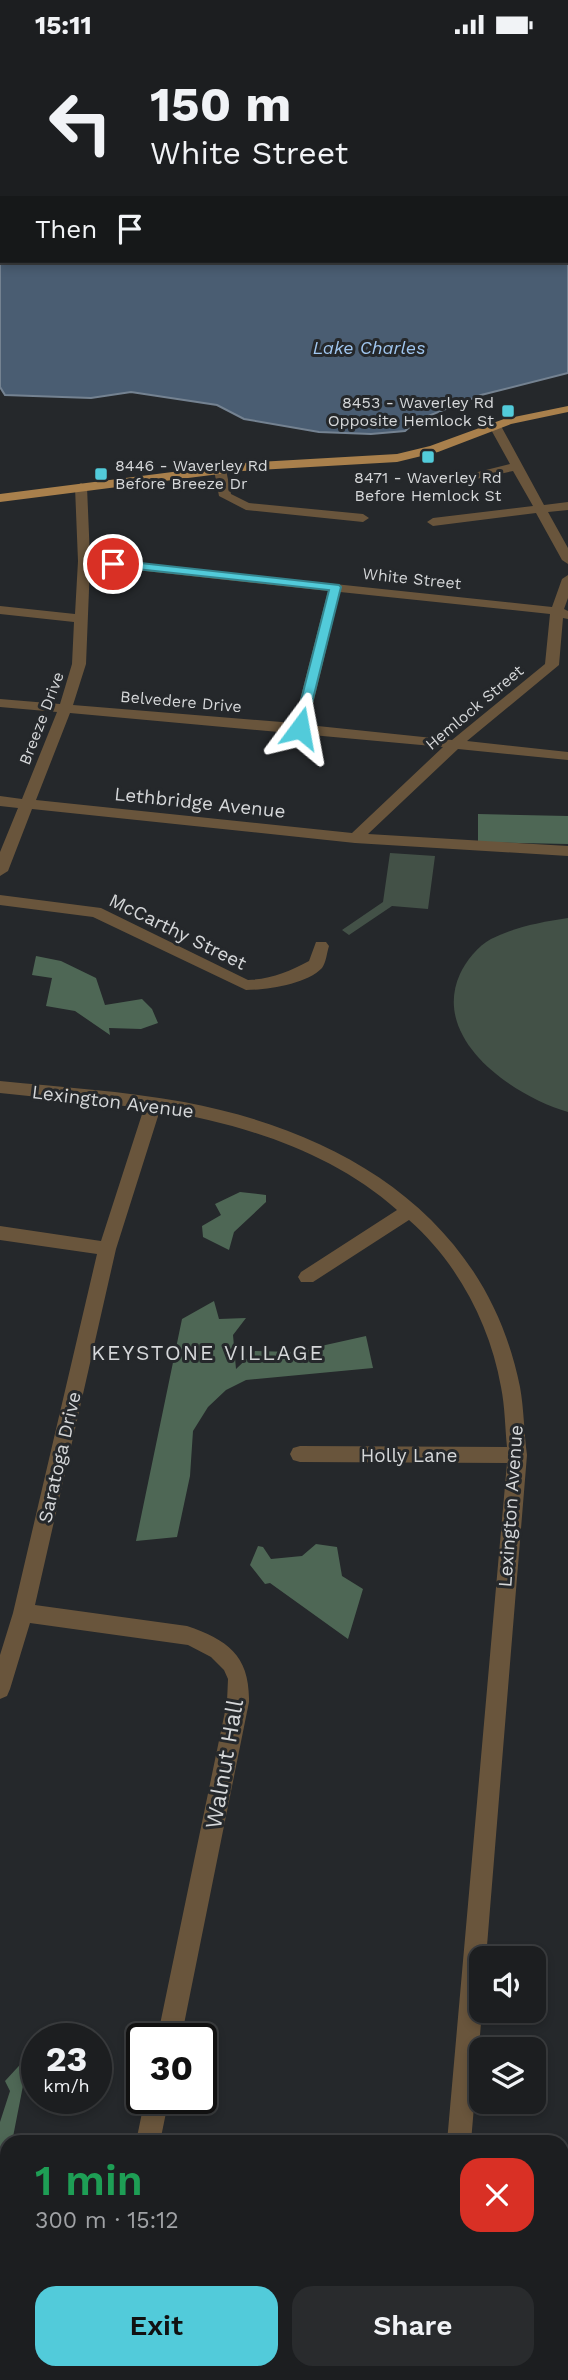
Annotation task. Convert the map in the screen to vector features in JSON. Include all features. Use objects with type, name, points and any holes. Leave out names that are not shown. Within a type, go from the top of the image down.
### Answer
[{"type":"main road","points":[[0,498],[220,470],[397,458],[434,449],[528,415],[568,409]]},
{"type":"street","points":[[495,426],[568,560]]},
{"type":"street","points":[[452,479],[518,466]]},
{"type":"street","points":[[220,470],[225,496],[246,506],[363,518]]},
{"type":"street","name":"Breeze Drive","points":[[0,871],[65,709],[79,664],[83,561],[81,487]]},
{"type":"street","points":[[433,522],[568,506]]},
{"type":"street","name":"White Street","points":[[83,561],[563,613]]},
{"type":"street","name":"Hemlock Street","points":[[355,838],[454,745],[552,665],[568,579]]},
{"type":"street","points":[[300,728],[335,587]]},
{"type":"street","points":[[0,610],[82,618]]},
{"type":"street","name":"Belvedere Drive","points":[[0,703],[300,728],[568,756]]},
{"type":"street","name":"Lethbridge Avenue","points":[[0,801],[355,838],[568,851]]},
{"type":"street","name":"McCarthy Street","points":[[0,900],[96,912],[246,985],[264,986],[299,974],[316,964],[321,946]]},
{"type":"street","name":"Lexington Avenue","points":[[0,1087],[154,1104],[211,1114],[280,1134],[353,1166],[412,1209],[444,1242],[470,1279],[490,1318],[508,1363],[517,1414],[517,1455],[460,2135]]},
{"type":"street","name":"Saratoga Drive","points":[[0,1689],[23,1613],[107,1249],[154,1104]]},
{"type":"street","points":[[307,1277],[412,1209]]},
{"type":"street","points":[[0,1233],[107,1249]]},
{"type":"street","name":"Holly Lane","points":[[300,1454],[517,1455]]},
{"type":"street","name":"Walnut Hall","points":[[23,1613],[187,1635],[206,1641],[225,1657],[238,1676],[238,1702],[172,2023]]},
{"type":"street","points":[[149,2135],[154,2114]]},
{"type":"green space","points":[[478,814],[568,816],[568,844],[478,842]]},
{"type":"green space","points":[[390,853],[435,856],[428,909],[392,906],[349,935],[342,930],[383,902]]},
{"type":"green space","points":[[568,918],[568,1112],[525,1093],[483,1062],[467,1043],[457,1021],[454,998],[460,974],[473,954],[486,942],[519,928]]},
{"type":"green space","points":[[36,956],[61,961],[96,978],[105,1005],[142,999],[152,1009],[158,1023],[141,1029],[109,1028],[110,1035],[75,1011],[46,1006],[52,978],[32,975]]},
{"type":"green space","points":[[240,1192],[266,1195],[266,1202],[234,1232],[229,1250],[203,1237],[202,1226],[221,1215],[215,1204]]},
{"type":"green space","points":[[214,1301],[219,1319],[246,1318],[233,1335],[236,1369],[255,1351],[294,1352],[366,1336],[373,1368],[246,1380],[226,1390],[208,1407],[193,1431],[190,1476],[177,1537],[136,1541],[182,1319]]},
{"type":"green space","points":[[316,1544],[337,1547],[342,1576],[363,1589],[348,1639],[270,1583],[265,1584],[250,1565],[258,1546],[263,1547],[271,1559],[302,1556]]},
{"type":"green space","points":[[21,2064],[21,2096],[13,2135],[0,2135],[0,2122],[10,2091],[5,2081]]},
{"type":"water","name":"Lake Charles","points":[[0,263],[568,263],[568,373],[481,395],[418,420],[405,431],[371,434],[319,432],[244,419],[217,405],[131,392],[91,398],[5,395],[0,387]]},
{"type":"place","name":"8453 - Waverley Rd Opposite Hemlock St","points":[[508,411]]},
{"type":"place","name":"8471 - Waverley Rd Before Hemlock St","points":[[428,457]]},
{"type":"place","name":"8446 - Waverley Rd Before Breeze Dr","points":[[101,474]]},
{"type":"district","name":"KEYSTONE VILLAGE","points":[[208,1353]]},
{"type":"route","points":[[113,564],[335,587],[300,728]]}]
